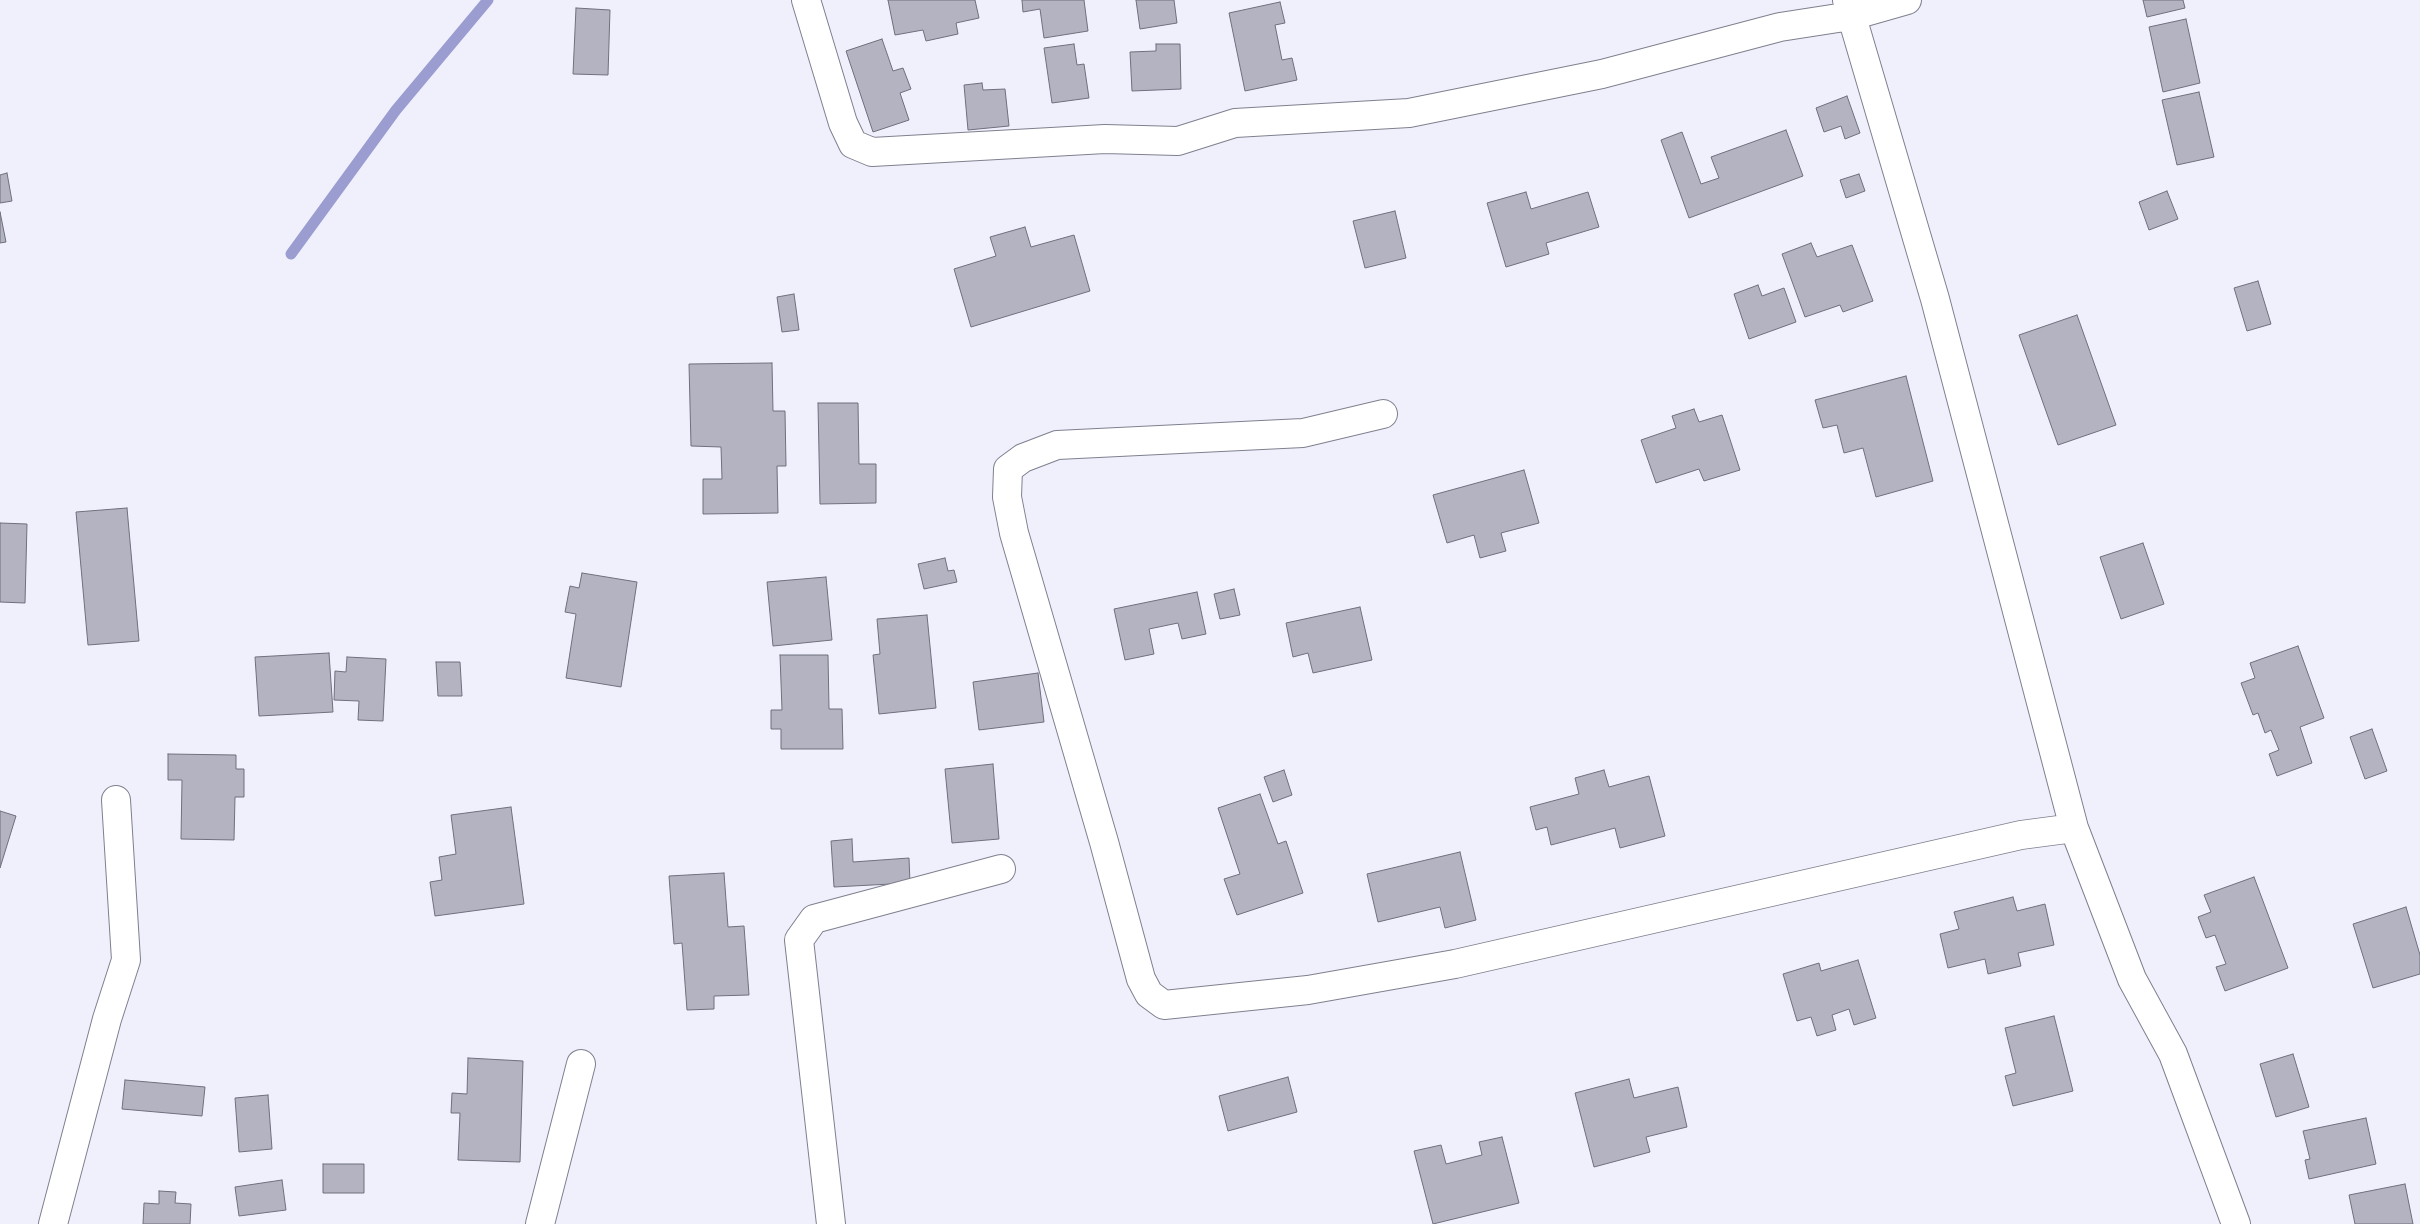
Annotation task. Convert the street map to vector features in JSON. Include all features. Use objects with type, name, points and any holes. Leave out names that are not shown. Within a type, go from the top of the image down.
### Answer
[{"type":"street","points":[[806,0],[842,123],[853,144],[872,152],[1105,139],[1178,141],[1235,123],[1409,113],[1602,74],[1849,8],[1907,0]]},
{"type":"street","points":[[1849,8],[1938,308],[2074,828],[2132,979],[2173,1054],[2236,1224]]},
{"type":"street","points":[[1383,414],[1303,432],[1057,444],[1023,458],[1008,469],[1007,497],[1014,533],[1104,842],[1141,980],[1149,994],[1164,1005],[1308,990],[1455,964],[2021,834],[2074,828]]},
{"type":"street","points":[[53,1224],[107,1019],[126,960],[116,800]]},
{"type":"street","points":[[831,1224],[799,940],[814,919],[1001,869]]},
{"type":"street","points":[[540,1224],[580,1064]]},
{"type":"building","points":[[888,0],[975,0],[979,18],[956,23],[958,34],[926,41],[923,30],[895,35]]},
{"type":"building","points":[[1022,0],[1084,0],[1088,31],[1044,38],[1040,9],[1023,12]]},
{"type":"building","points":[[1136,0],[1174,0],[1177,23],[1140,29]]},
{"type":"building","points":[[2143,0],[2183,0],[2185,8],[2147,17]]},
{"type":"building","points":[[1280,2],[1285,23],[1275,25],[1282,60],[1292,58],[1297,80],[1245,91],[1229,13]]},
{"type":"building","points":[[576,8],[610,10],[608,75],[573,74]]},
{"type":"building","points":[[2186,19],[2200,83],[2163,92],[2149,27]]},
{"type":"building","points":[[882,39],[893,71],[903,68],[911,89],[900,93],[909,120],[873,132],[846,51]]},
{"type":"building","points":[[1074,44],[1077,65],[1084,64],[1089,98],[1052,103],[1044,48]]},
{"type":"building","points":[[1156,44],[1180,44],[1181,89],[1132,91],[1130,52],[1156,51]]},
{"type":"building","points":[[982,83],[983,90],[1005,89],[1009,126],[968,130],[964,85]]},
{"type":"building","points":[[2199,92],[2214,157],[2177,165],[2162,100]]},
{"type":"building","points":[[1847,96],[1860,133],[1845,139],[1841,126],[1824,132],[1816,108]]},
{"type":"building","points":[[1786,130],[1803,176],[1689,218],[1661,140],[1682,132],[1701,184],[1719,178],[1711,157]]},
{"type":"building","points":[[7,173],[12,201],[0,203],[0,175]]},
{"type":"building","points":[[1859,174],[1865,191],[1846,198],[1840,180]]},
{"type":"building","points":[[2167,191],[2178,219],[2149,230],[2139,202]]},
{"type":"building","points":[[1526,192],[1531,209],[1588,192],[1599,227],[1546,243],[1549,254],[1506,267],[1487,203]]},
{"type":"building","points":[[1395,211],[1406,258],[1365,268],[1353,221]]},
{"type":"building","points":[[0,212],[6,242],[0,243]]},
{"type":"building","points":[[1025,227],[1031,247],[1074,235],[1090,291],[971,327],[954,269],[996,256],[990,237]]},
{"type":"building","points":[[1811,243],[1817,257],[1852,245],[1873,301],[1843,312],[1840,305],[1805,317],[1782,254]]},
{"type":"building","points":[[2258,281],[2271,324],[2247,331],[2234,288]]},
{"type":"building","points":[[1758,285],[1762,296],[1784,288],[1796,322],[1749,339],[1734,294]]},
{"type":"building","points":[[794,294],[799,330],[782,332],[777,297]]},
{"type":"building","points":[[2077,315],[2116,425],[2058,445],[2019,335]]},
{"type":"building","points":[[772,363],[773,411],[785,411],[786,466],[777,466],[778,513],[703,514],[703,479],[722,479],[721,447],[691,446],[689,364]]},
{"type":"building","points":[[1906,376],[1933,481],[1876,497],[1863,448],[1844,453],[1837,425],[1823,428],[1815,400]]},
{"type":"building","points":[[818,403],[858,403],[859,464],[876,464],[876,503],[820,504]]},
{"type":"building","points":[[1694,409],[1699,422],[1722,415],[1740,470],[1704,481],[1699,469],[1656,483],[1641,440],[1676,428],[1672,416]]},
{"type":"building","points":[[1524,470],[1539,523],[1501,533],[1506,551],[1480,558],[1474,535],[1447,543],[1433,495]]},
{"type":"building","points":[[127,508],[139,641],[88,645],[76,512]]},
{"type":"building","points":[[0,523],[27,524],[25,603],[0,602]]},
{"type":"building","points":[[2143,543],[2164,604],[2121,619],[2100,557]]},
{"type":"building","points":[[945,558],[948,571],[954,570],[957,582],[924,589],[918,564]]},
{"type":"building","points":[[582,573],[637,582],[621,687],[566,678],[576,614],[565,612],[570,586],[579,588]]},
{"type":"building","points":[[826,577],[832,640],[773,646],[767,582]]},
{"type":"building","points":[[1234,589],[1240,615],[1220,619],[1214,594]]},
{"type":"building","points":[[1197,592],[1206,634],[1182,639],[1178,623],[1149,629],[1154,654],[1125,660],[1114,609]]},
{"type":"building","points":[[1360,607],[1372,660],[1313,673],[1308,653],[1293,657],[1286,623]]},
{"type":"building","points":[[927,615],[936,708],[879,714],[873,655],[880,654],[877,619]]},
{"type":"building","points":[[2298,646],[2324,718],[2300,727],[2312,763],[2277,776],[2269,754],[2279,750],[2271,730],[2265,733],[2258,713],[2253,715],[2241,683],[2255,678],[2250,663]]},
{"type":"building","points":[[329,653],[333,712],[259,716],[255,657]]},
{"type":"building","points":[[780,655],[828,655],[829,709],[842,709],[843,749],[781,749],[781,729],[771,729],[771,710],[782,710]]},
{"type":"building","points":[[347,657],[386,659],[383,721],[358,720],[359,701],[334,700],[335,671],[346,672]]},
{"type":"building","points":[[436,662],[460,662],[462,696],[438,696]]},
{"type":"building","points":[[1038,673],[1044,722],[979,730],[973,682]]},
{"type":"building","points":[[2372,729],[2387,771],[2365,779],[2350,737]]},
{"type":"building","points":[[168,754],[236,755],[236,769],[244,769],[244,797],[235,797],[234,840],[181,839],[182,780],[168,780]]},
{"type":"building","points":[[993,764],[999,839],[952,843],[945,769]]},
{"type":"building","points":[[1284,770],[1292,795],[1273,802],[1264,777]]},
{"type":"building","points":[[1604,770],[1609,787],[1649,776],[1665,836],[1620,848],[1615,828],[1551,845],[1547,827],[1536,830],[1530,807],[1579,794],[1575,778]]},
{"type":"building","points":[[1260,794],[1278,844],[1286,841],[1303,893],[1237,915],[1224,879],[1240,874],[1218,808]]},
{"type":"building","points":[[511,807],[524,904],[435,916],[430,882],[442,880],[439,857],[456,854],[451,815]]},
{"type":"building","points":[[0,811],[16,816],[0,868]]},
{"type":"building","points":[[852,839],[853,862],[909,858],[910,883],[834,887],[831,841]]},
{"type":"building","points":[[1460,852],[1476,920],[1445,928],[1440,907],[1378,922],[1367,874]]},
{"type":"building","points":[[724,873],[728,927],[744,926],[749,995],[714,996],[714,1009],[687,1010],[682,943],[674,944],[669,876]]},
{"type":"building","points":[[2254,877],[2288,968],[2225,991],[2216,967],[2226,964],[2215,935],[2206,938],[2198,917],[2211,912],[2204,895]]},
{"type":"building","points":[[2013,897],[2017,911],[2045,904],[2054,945],[2018,953],[2021,966],[1988,974],[1985,959],[1948,968],[1940,934],[1959,929],[1954,912]]},
{"type":"building","points":[[2406,907],[2420,955],[2420,974],[2373,988],[2353,924]]},
{"type":"building","points":[[1858,960],[1876,1018],[1854,1025],[1849,1009],[1832,1015],[1836,1030],[1817,1036],[1811,1017],[1797,1021],[1783,974],[1819,963],[1821,971]]},
{"type":"building","points":[[2054,1016],[2073,1091],[2013,1106],[2005,1076],[2016,1073],[2005,1028]]},
{"type":"building","points":[[2293,1054],[2309,1107],[2276,1117],[2260,1064]]},
{"type":"building","points":[[468,1058],[523,1061],[520,1162],[458,1160],[460,1113],[451,1113],[452,1093],[467,1094]]},
{"type":"building","points":[[1288,1077],[1297,1112],[1228,1131],[1219,1096]]},
{"type":"building","points":[[1629,1079],[1634,1098],[1678,1087],[1687,1127],[1646,1137],[1650,1152],[1594,1167],[1575,1093]]},
{"type":"building","points":[[125,1080],[205,1087],[202,1116],[122,1109]]},
{"type":"building","points":[[268,1095],[272,1149],[239,1152],[235,1098]]},
{"type":"building","points":[[2366,1118],[2376,1164],[2309,1179],[2305,1160],[2310,1159],[2303,1131]]},
{"type":"building","points":[[1502,1137],[1519,1203],[1433,1224],[1414,1151],[1441,1145],[1446,1164],[1482,1155],[1479,1142]]},
{"type":"building","points":[[323,1164],[364,1164],[364,1193],[323,1193]]},
{"type":"building","points":[[282,1180],[286,1210],[239,1216],[235,1187]]},
{"type":"building","points":[[2405,1184],[2413,1224],[2355,1224],[2349,1195]]},
{"type":"building","points":[[159,1191],[176,1192],[175,1203],[191,1204],[190,1224],[143,1224],[144,1203],[159,1204]]},
{"type":"waterway","points":[[291,254],[396,110],[488,0]]}]
